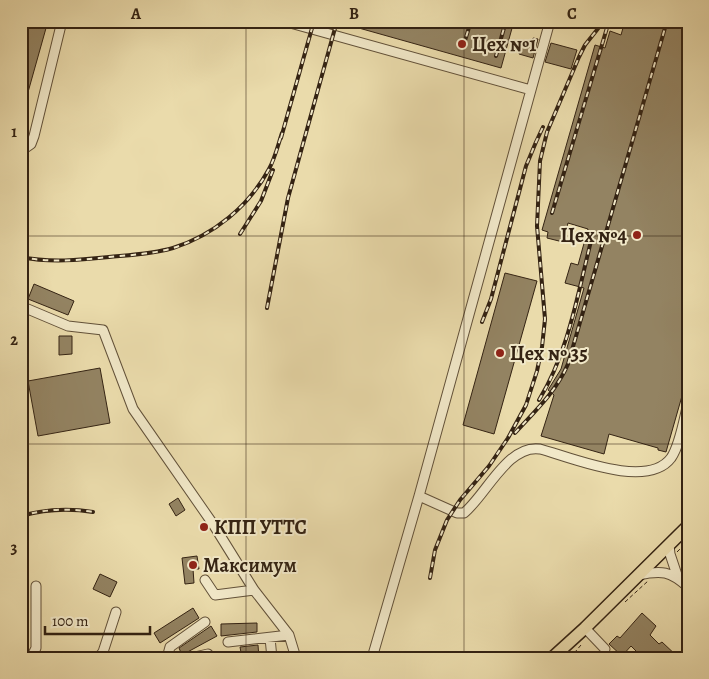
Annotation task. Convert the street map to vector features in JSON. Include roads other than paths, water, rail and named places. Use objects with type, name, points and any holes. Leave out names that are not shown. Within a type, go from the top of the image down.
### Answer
[{"type":"main road","points":[[552,658],[588,631],[638,575],[688,526]]},
{"type":"street","points":[[21,151],[31,144],[34,136],[62,21]]},
{"type":"street","points":[[283,21],[301,23],[531,90]]},
{"type":"street","points":[[372,658],[419,496],[550,21]]},
{"type":"street","points":[[23,307],[68,326],[103,330],[133,409],[213,524],[254,590],[289,635],[296,658]]},
{"type":"street","points":[[419,496],[457,513],[464,513],[506,464],[520,452],[530,448],[540,449],[619,471],[637,472],[652,470],[663,465],[672,457],[688,403]]},
{"type":"street","points":[[669,544],[671,559],[678,578]]},
{"type":"street","points":[[638,575],[658,572],[668,573],[678,578],[688,587]]},
{"type":"street","points":[[205,580],[215,595],[254,590]]},
{"type":"street","points":[[31,658],[36,648],[36,586]]},
{"type":"street","points":[[98,658],[103,652],[116,612]]},
{"type":"street","points":[[167,658],[170,647],[205,622]]},
{"type":"street","points":[[588,631],[605,649]]},
{"type":"street","points":[[228,642],[289,635]]},
{"type":"street","points":[[270,638],[272,658]]},
{"type":"street","points":[[190,658],[208,654]]},
{"type":"railway","points":[[281,138],[314,21]]},
{"type":"railway","points":[[267,308],[288,198],[337,21]]},
{"type":"railway","points":[[381,27],[383,21]]},
{"type":"railway","points":[[463,47],[471,21]]},
{"type":"railway","points":[[496,56],[506,21]]},
{"type":"railway","points":[[430,578],[435,550],[447,520],[460,500],[489,466],[508,438],[526,405],[537,371],[545,319],[537,226],[540,161],[547,132],[579,57],[585,45],[604,21]]},
{"type":"railway","points":[[552,213],[609,21]]},
{"type":"railway","points":[[515,433],[551,392],[568,364],[667,21]]},
{"type":"railway","points":[[482,322],[491,299],[526,166],[543,127]]},
{"type":"railway","points":[[21,257],[54,260],[87,259],[158,252],[188,242],[216,227],[241,207],[261,182],[271,165],[282,133]]},
{"type":"railway","points":[[240,234],[261,201],[273,170]]},
{"type":"railway","points":[[539,400],[558,362],[572,321],[592,237]]},
{"type":"railway","points":[[21,516],[57,510],[93,512]]},
{"type":"place","name":"Цех №1","points":[[462,44]]},
{"type":"place","name":"Цех №4","points":[[637,235]]},
{"type":"place","name":"Цех № 35","points":[[500,353]]},
{"type":"place","name":"КПП УТТС","points":[[204,527]]},
{"type":"place","name":"Максимум","points":[[193,565]]}]
